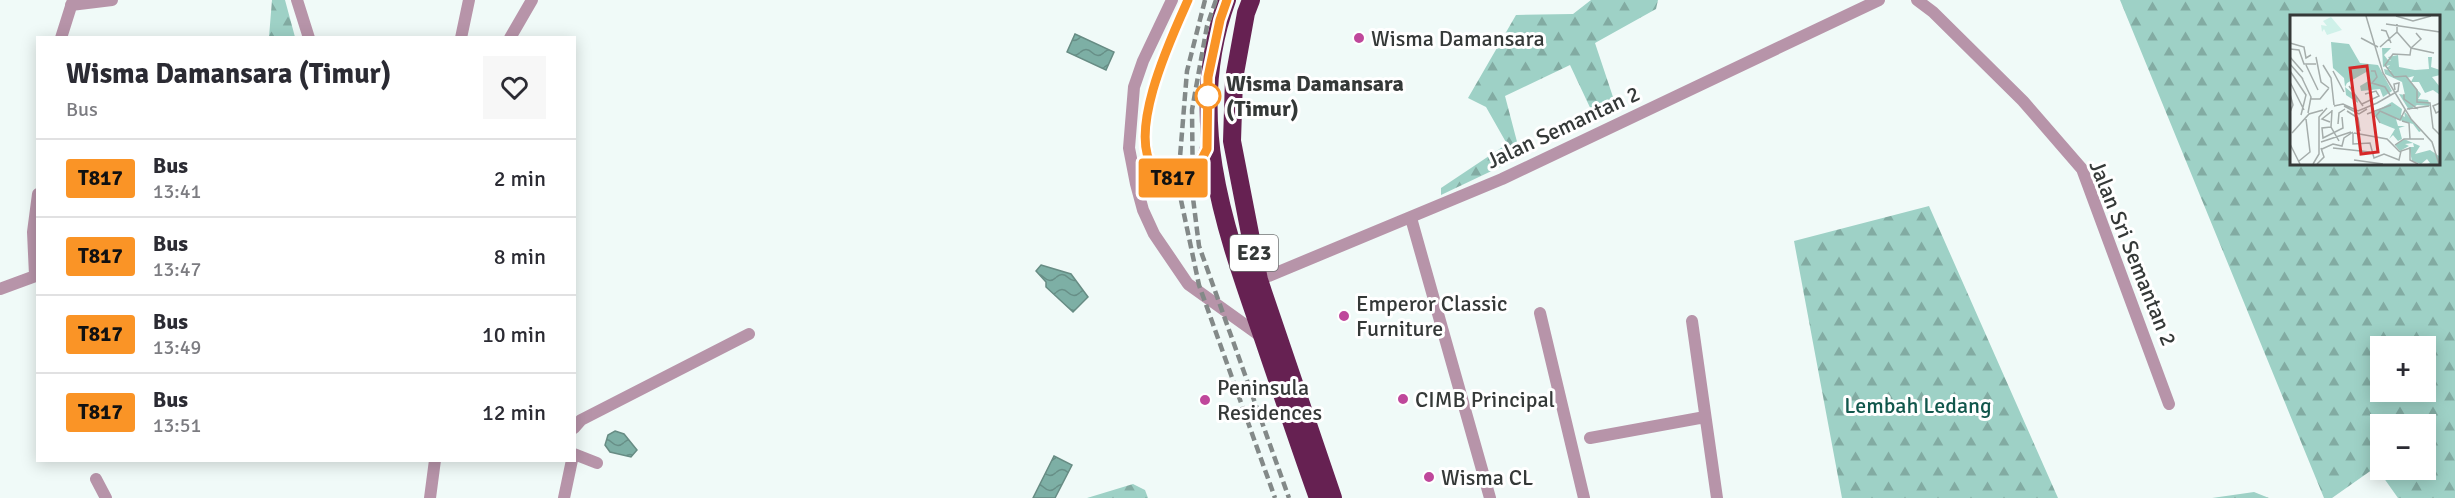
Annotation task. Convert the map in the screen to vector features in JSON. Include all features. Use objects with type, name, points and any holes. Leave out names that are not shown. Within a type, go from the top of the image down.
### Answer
[{"type":"highway","name":"E23","points":[[1227,0],[1220,20],[1208,77],[1207,115],[1220,207],[1318,498]]},
{"type":"highway","name":"E23","points":[[1251,0],[1246,13],[1234,79],[1232,141],[1259,280],[1333,498]]},
{"type":"street","points":[[62,36],[72,3],[112,0]]},
{"type":"street","points":[[297,0],[308,36]]},
{"type":"street","points":[[461,36],[469,0]]},
{"type":"street","points":[[511,36],[532,0]]},
{"type":"street","points":[[1172,0],[1143,61],[1134,87],[1129,148],[1143,210],[1154,234],[1188,284],[1263,338]]},
{"type":"street","points":[[1188,0],[1157,71],[1151,97],[1147,143],[1149,160],[1155,170],[1174,179],[1197,168],[1207,149],[1207,115]]},
{"type":"street","name":"Jalan Semantan 2","points":[[1259,280],[1503,179],[1879,0]]},
{"type":"street","name":"Jalan Sri Semantan 2","points":[[1917,0],[1933,12],[2023,100],[2082,169],[2169,404]]},
{"type":"street","points":[[0,289],[36,275],[33,232],[36,209]]},
{"type":"street","points":[[1411,218],[1490,498]]},
{"type":"street","points":[[1540,313],[1584,498]]},
{"type":"street","points":[[1692,321],[1717,498]]},
{"type":"street","points":[[576,426],[581,420],[748,334]]},
{"type":"street","points":[[1590,438],[1705,417]]},
{"type":"street","points":[[576,454],[597,463]]},
{"type":"street","points":[[430,498],[435,462]]},
{"type":"street","points":[[564,498],[572,462]]},
{"type":"street","points":[[96,479],[106,498]]},
{"type":"green space","points":[[272,0],[285,0],[295,36],[269,36]]},
{"type":"green space","points":[[1591,0],[1658,0],[1656,9],[1595,43],[1617,109],[1594,116],[1570,65],[1505,96],[1521,157],[1441,195],[1441,188],[1507,144],[1486,107],[1468,98],[1516,15],[1573,14]]},
{"type":"green space","points":[[2120,0],[2455,0],[2455,498],[2398,498],[2385,480],[2436,480],[2436,414],[2370,414],[2370,471],[2332,498],[2324,498]]},
{"type":"green space","name":"Lembah Ledang","points":[[1929,206],[2058,498],[1842,498],[1794,241]]},
{"type":"green space","points":[[1133,484],[1145,490],[1148,498],[1087,498]]},
{"type":"green space","points":[[2254,492],[2269,498],[2212,498]]},
{"type":"water","points":[[1075,34],[1114,52],[1106,70],[1067,52]]},
{"type":"water","points":[[1041,265],[1071,274],[1088,297],[1073,312],[1046,287],[1046,282],[1036,271]]},
{"type":"water","points":[[615,431],[624,434],[637,450],[631,457],[610,452],[605,445],[608,435]]},
{"type":"water","points":[[1054,456],[1072,465],[1055,498],[1033,498]]},
{"type":"railway","points":[[1205,0],[1187,71],[1180,157],[1181,200],[1199,285],[1275,498]]},
{"type":"railway","points":[[1216,0],[1207,26],[1192,110],[1193,198],[1199,246],[1289,498]]},
{"type":"bus line","name":"T817","points":[[1188,0],[1157,71],[1147,126],[1149,160],[1161,175],[1174,179],[1197,168],[1207,149],[1208,77],[1220,20],[1227,0]]},
{"type":"place","name":"Wisma Damansara","points":[[1359,38]]},
{"type":"place","name":"Wisma Damansara (Timur)","points":[[1208,96]]},
{"type":"place","name":"Emperor Classic Furniture","points":[[1344,316]]},
{"type":"place","name":"CIMB Principal","points":[[1403,399]]},
{"type":"place","name":"Peninsula Residences","points":[[1205,400]]},
{"type":"place","name":"Wisma CL","points":[[1429,477]]}]
